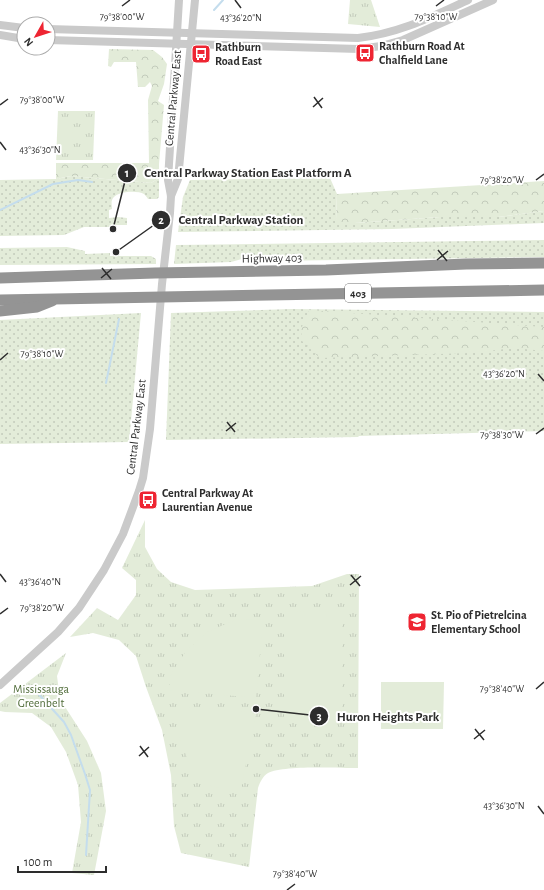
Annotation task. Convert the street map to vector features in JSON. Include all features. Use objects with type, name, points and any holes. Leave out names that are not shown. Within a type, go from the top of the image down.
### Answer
[{"type":"highway","name":"Highway 403","points":[[0,278],[326,270],[466,264],[544,264]]},
{"type":"highway","name":"403","points":[[0,300],[544,290]]},
{"type":"highway","points":[[0,311],[37,307],[59,298]]},
{"type":"street","name":"Central Parkway East","points":[[0,685],[58,632],[79,608],[104,570],[123,534],[143,478],[150,429],[162,284],[170,213],[171,196],[168,180],[179,0]]},
{"type":"street","name":"Central Parkway East","points":[[171,196],[178,179],[195,0]]},
{"type":"street","points":[[56,29],[358,38],[379,36],[418,23],[468,0]]},
{"type":"street","points":[[56,40],[359,49],[381,46],[403,40],[493,0]]},
{"type":"street","points":[[0,25],[16,27]]},
{"type":"street","points":[[0,35],[16,38]]},
{"type":"green space","points":[[350,0],[371,0],[380,27],[348,24]]},
{"type":"green space","points":[[109,49],[153,50],[162,57],[167,64],[164,84],[158,101],[164,105],[159,178],[151,183],[71,176],[56,179],[56,163],[149,163],[148,100],[152,86],[150,82],[145,87],[138,87],[136,62],[114,62],[111,67],[108,66]]},
{"type":"green space","points":[[58,111],[95,111],[93,160],[56,160]]},
{"type":"green space","points":[[59,119],[73,119],[72,150],[59,150]]},
{"type":"green space","points":[[71,176],[151,183],[159,178],[159,197],[157,199],[148,199],[141,193],[126,192],[114,197],[112,201],[112,209],[109,210],[109,218],[127,218],[127,225],[84,227],[64,235],[0,236],[0,180],[56,179]]},
{"type":"green space","points":[[330,178],[337,194],[336,219],[355,223],[440,217],[498,217],[544,211],[544,223],[392,229],[178,232],[183,197],[190,180]]},
{"type":"green space","points":[[544,181],[544,211],[498,217],[440,217],[355,223],[339,223],[336,219],[337,194]]},
{"type":"green space","points":[[544,240],[544,257],[269,261],[267,256],[249,257],[231,262],[174,264],[176,245]]},
{"type":"green space","points":[[67,247],[85,251],[85,254],[110,253],[110,256],[151,256],[156,259],[156,264],[0,265],[0,248]]},
{"type":"green space","points":[[291,309],[544,312],[544,431],[358,437],[166,440],[171,313]]},
{"type":"green space","points":[[309,310],[544,327],[544,351],[515,348],[469,353],[320,358],[302,341],[301,329]]},
{"type":"green space","points":[[141,313],[129,442],[0,444],[0,320]]},
{"type":"green space","points":[[145,520],[145,547],[157,569],[171,582],[195,590],[312,586],[347,574],[359,574],[358,768],[298,768],[275,770],[266,774],[258,788],[249,867],[181,853],[174,826],[171,775],[162,730],[136,656],[119,640],[93,633],[70,637],[97,608],[118,620],[136,595],[136,580],[122,568]]},
{"type":"green space","points":[[284,611],[342,612],[342,720],[284,719]]},
{"type":"green space","points":[[263,619],[256,698],[170,690],[170,676],[186,651],[207,632],[235,620]]},
{"type":"green space","name":"Mississauga Greenbelt","points":[[66,653],[57,676],[60,699],[87,741],[101,773],[106,811],[94,875],[72,873],[81,822],[78,785],[66,752],[51,727],[32,713],[0,711],[0,703]]},
{"type":"green space","points":[[381,682],[444,682],[443,729],[381,729]]},
{"type":"green space","points":[[178,706],[256,713],[240,794],[208,785],[189,763],[178,734]]},
{"type":"waterway","points":[[214,10],[223,0]]},
{"type":"waterway","points":[[0,210],[53,184],[78,180],[92,182]]},
{"type":"waterway","points":[[106,383],[119,319]]},
{"type":"waterway","points":[[34,689],[64,722],[71,735],[85,774],[90,790],[86,855]]},
{"type":"place","name":"Rathburn Road At Chalfield Lane","points":[[365,53]]},
{"type":"place","name":"Rathburn Road East","points":[[201,54]]},
{"type":"place","name":"Central Parkway Station East Platform A","points":[[113,229]]},
{"type":"place","name":"Central Parkway Station","points":[[116,252]]},
{"type":"place","name":"Central Parkway At Laurentian Avenue","points":[[148,500]]},
{"type":"place","name":"St. Pio of Pietrelcina Elementary School","points":[[417,622]]},
{"type":"place","name":"Huron Heights Park","points":[[256,709]]}]
